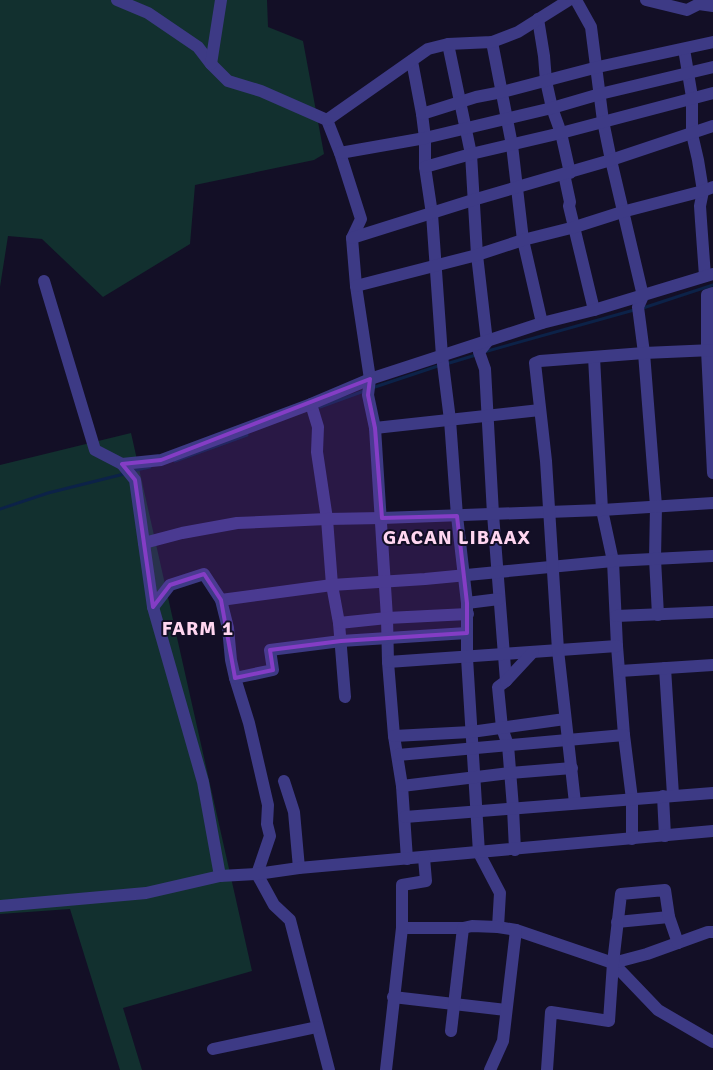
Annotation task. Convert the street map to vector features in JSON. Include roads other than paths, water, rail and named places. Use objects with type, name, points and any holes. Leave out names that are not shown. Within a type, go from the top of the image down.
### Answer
[{"type":"street","points":[[117,0],[148,13],[198,46],[211,64],[228,81],[261,91],[327,120],[340,153],[361,219],[352,238],[356,286],[370,379],[368,396],[376,428],[378,493],[382,518],[387,618],[386,637],[394,736],[405,817],[407,859]]},
{"type":"street","points":[[211,64],[221,0]]},
{"type":"street","points":[[327,120],[428,49],[448,44],[492,42],[518,32],[568,0]]},
{"type":"street","points":[[576,0],[591,27],[598,67],[603,121],[622,212],[643,296],[638,307],[644,352],[656,506],[655,559],[658,615]]},
{"type":"street","points":[[646,0],[687,10],[699,4],[713,6]]},
{"type":"street","points":[[538,19],[546,81],[552,108],[561,133],[569,206],[594,310]]},
{"type":"street","points":[[492,42],[512,145],[523,240],[542,323]]},
{"type":"street","points":[[422,114],[476,97],[598,67],[713,42]]},
{"type":"street","points":[[448,44],[471,154],[477,255],[487,342],[479,352],[485,369],[502,655],[506,681]]},
{"type":"street","points":[[122,464],[161,460],[311,404],[370,379],[542,323],[643,296],[709,275],[700,221],[708,189],[698,160],[692,134],[692,97],[684,48]]},
{"type":"street","points":[[412,61],[425,138],[425,167],[432,214],[442,356],[450,420],[457,516],[467,608],[467,658],[480,852],[500,893],[498,927]]},
{"type":"street","points":[[340,153],[425,138],[713,67]]},
{"type":"street","points":[[425,167],[713,93]]},
{"type":"street","points":[[352,238],[473,200],[567,174],[713,126]]},
{"type":"street","points":[[356,286],[477,255],[523,240],[708,189]]},
{"type":"street","points":[[44,281],[95,450],[122,464],[135,480],[153,607],[203,782],[220,876]]},
{"type":"street","points":[[713,293],[707,295],[713,473]]},
{"type":"street","points":[[575,802],[558,650],[550,511],[536,363],[540,361],[644,352],[710,350]]},
{"type":"street","points":[[594,357],[602,510],[613,561],[624,736],[632,799],[632,839]]},
{"type":"street","points":[[311,404],[318,427],[317,452],[327,518],[332,585],[339,623],[346,696]]},
{"type":"street","points":[[376,428],[540,410]]},
{"type":"street","points":[[144,543],[182,533],[238,523],[327,518],[524,514],[713,502]]},
{"type":"street","points":[[221,600],[332,585],[553,568],[613,561],[713,556]]},
{"type":"street","points":[[153,607],[170,584],[204,574],[221,600],[228,628],[235,678],[249,724],[268,805],[267,824],[270,836],[257,874],[274,905],[290,920],[329,1070]]},
{"type":"street","points":[[339,623],[467,608],[499,599]]},
{"type":"street","points":[[616,616],[713,612]]},
{"type":"street","points":[[235,678],[273,670],[270,650],[386,637],[467,633]]},
{"type":"street","points":[[388,662],[467,658],[617,646]]},
{"type":"street","points":[[515,850],[514,808],[508,746],[502,728],[498,687],[533,652]]},
{"type":"street","points":[[620,671],[713,665]]},
{"type":"street","points":[[665,668],[668,796],[665,836]]},
{"type":"street","points":[[394,736],[471,732],[565,719]]},
{"type":"street","points":[[398,755],[624,736]]},
{"type":"street","points":[[402,786],[510,773],[572,768]]},
{"type":"street","points":[[284,781],[294,812],[299,868]]},
{"type":"street","points":[[405,817],[575,802],[713,793]]},
{"type":"street","points":[[0,906],[146,893],[220,876],[713,831]]},
{"type":"street","points":[[386,1070],[402,928],[402,885],[426,882],[424,858]]},
{"type":"street","points":[[548,1070],[551,1012],[609,1021],[621,894],[665,890],[669,917],[678,943]]},
{"type":"street","points":[[617,922],[669,917]]},
{"type":"street","points":[[402,928],[498,927],[516,930],[613,963],[658,1010],[713,1042]]},
{"type":"street","points":[[451,1031],[463,928]]},
{"type":"street","points":[[490,1070],[502,1041],[516,930]]},
{"type":"street","points":[[613,963],[713,932]]},
{"type":"street","points":[[393,998],[506,1010]]},
{"type":"street","points":[[213,1049],[317,1027]]},
{"type":"waterway","points":[[643,308],[713,285]]},
{"type":"waterway","points":[[484,352],[634,310]]},
{"type":"waterway","points":[[446,364],[476,355]]},
{"type":"waterway","points":[[372,388],[438,366]]},
{"type":"waterway","points":[[320,407],[364,391]]},
{"type":"waterway","points":[[175,461],[247,435]]},
{"type":"waterway","points":[[136,470],[150,467]]},
{"type":"waterway","points":[[0,509],[48,493],[124,474]]},
{"type":"district","name":"GACAN LIBAAX","points":[[457,537]]},
{"type":"district","name":"FARM 1","points":[[198,628]]}]
